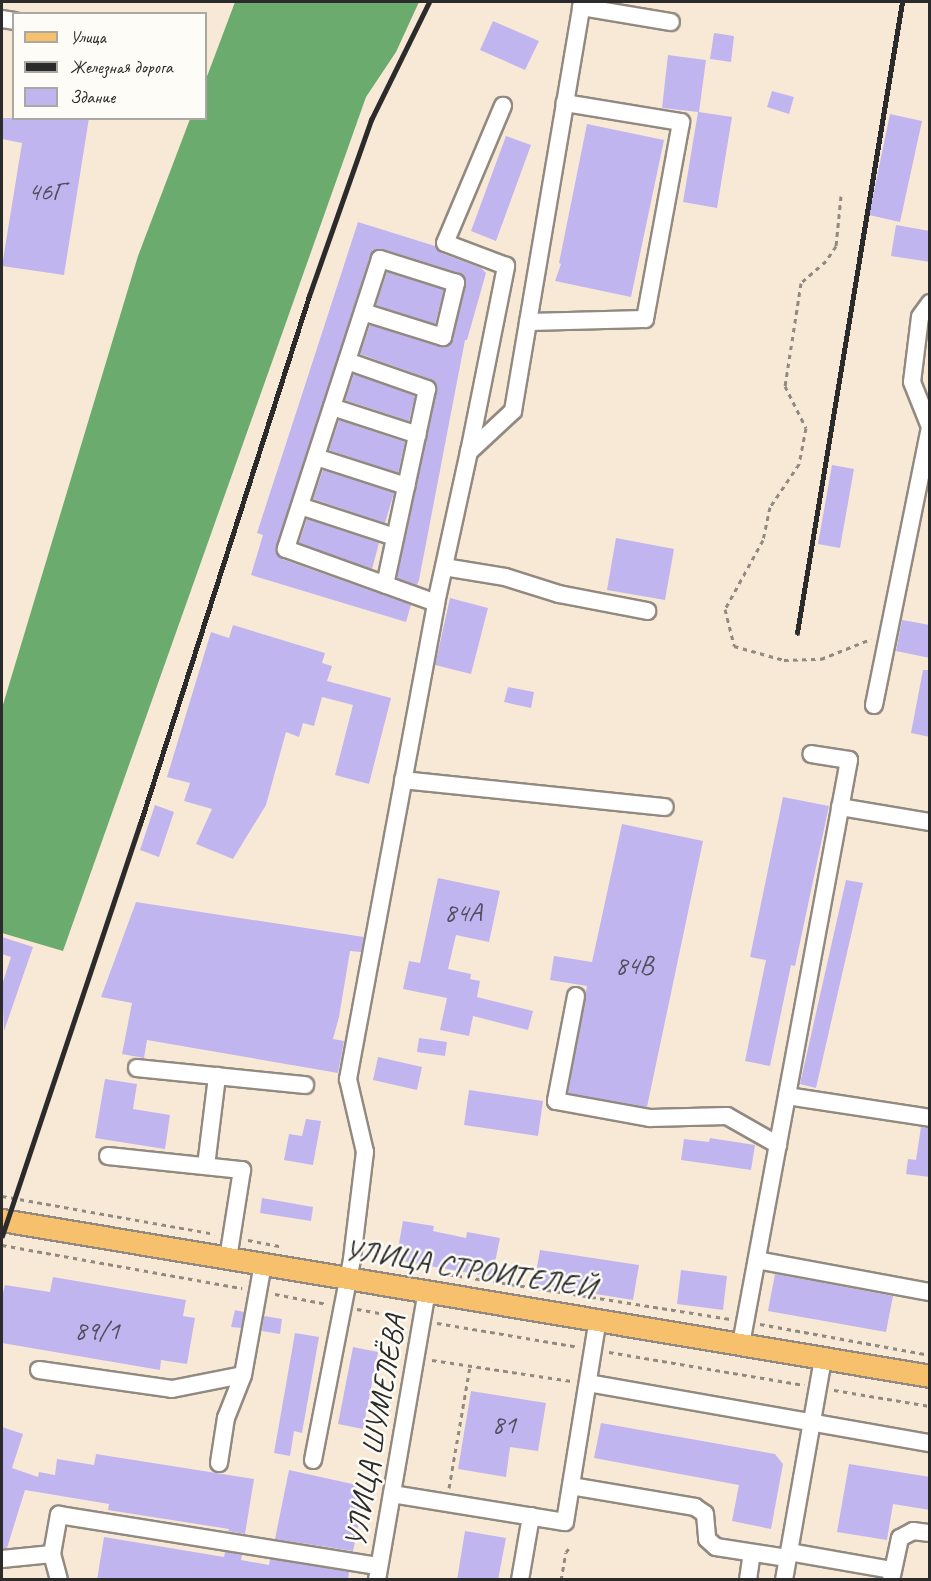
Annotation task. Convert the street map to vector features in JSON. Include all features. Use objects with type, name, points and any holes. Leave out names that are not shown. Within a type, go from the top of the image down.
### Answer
[{"type":"main road","name":"УЛИЦА СТРОИТЕЛЕЙ","points":[[2,1220],[348,1279],[430,1282],[598,1319],[930,1376]]},
{"type":"street","points":[[469,452],[513,411],[581,7],[671,22]]},
{"type":"street","points":[[528,322],[645,319],[681,122],[565,103]]},
{"type":"street","points":[[313,1461],[348,1279],[365,1152],[348,1079],[436,603],[506,266],[445,243],[503,106]]},
{"type":"street","points":[[363,312],[443,337],[456,283],[380,259],[286,549],[436,603]]},
{"type":"street","points":[[874,705],[930,427],[912,382],[920,317],[930,303]]},
{"type":"street","points":[[347,361],[427,389],[385,585]]},
{"type":"street","points":[[332,407],[418,435]]},
{"type":"street","points":[[316,458],[406,486]]},
{"type":"street","points":[[300,506],[395,537]]},
{"type":"street","points":[[444,567],[505,578],[559,594],[647,611]]},
{"type":"street","points":[[741,1344],[849,760],[811,754]]},
{"type":"street","points":[[403,780],[665,807]]},
{"type":"street","points":[[840,807],[930,822]]},
{"type":"street","points":[[576,996],[556,1101],[650,1118],[727,1116],[778,1145]]},
{"type":"street","points":[[137,1068],[305,1085]]},
{"type":"street","points":[[206,1166],[217,1076]]},
{"type":"street","points":[[787,1096],[930,1118]]},
{"type":"street","points":[[108,1156],[242,1170],[228,1258]]},
{"type":"street","points":[[757,1260],[930,1292]]},
{"type":"street","points":[[219,1462],[226,1418],[243,1374],[263,1264]]},
{"type":"street","name":"УЛИЦА ШУМЕЛЁВА","points":[[378,1573],[430,1282]]},
{"type":"street","points":[[392,1494],[565,1522],[598,1319]]},
{"type":"street","points":[[784,1580],[823,1358]]},
{"type":"street","points":[[39,1370],[172,1389],[243,1374]]},
{"type":"street","points":[[588,1383],[812,1420],[930,1443]]},
{"type":"street","points":[[571,1486],[696,1507],[705,1514],[706,1533],[711,1543],[752,1553],[788,1555],[892,1575],[898,1542],[904,1534],[913,1531],[930,1533]]},
{"type":"street","points":[[60,1580],[52,1554],[59,1515],[378,1573]]},
{"type":"street","points":[[520,1580],[531,1516]]},
{"type":"street","points":[[748,1580],[752,1553]]},
{"type":"street","points":[[2,1559],[52,1554]]},
{"type":"path","points":[[841,196],[836,246],[826,261],[801,283],[785,386],[806,428],[799,464],[770,507],[763,540],[725,609],[734,646],[784,660],[821,659],[887,633]]},
{"type":"path","points":[[2,1196],[286,1247]]},
{"type":"path","points":[[2,1245],[422,1321],[930,1406]]},
{"type":"path","points":[[430,1282],[746,1322],[930,1355]]},
{"type":"path","points":[[415,1358],[588,1383]]},
{"type":"path","points":[[447,1503],[470,1366]]},
{"type":"path","points":[[561,1580],[566,1552],[571,1546]]},
{"type":"green space","points":[[235,2],[419,2],[396,52],[366,97],[63,951],[2,933],[2,708],[138,256],[190,120],[207,120],[207,76]]},
{"type":"building","points":[[493,21],[539,41],[525,70],[480,50]]},
{"type":"building","points":[[714,33],[734,36],[731,62],[710,59]]},
{"type":"building","points":[[668,55],[706,60],[699,112],[732,117],[717,208],[683,202],[698,112],[662,108]]},
{"type":"building","points":[[772,91],[794,97],[789,114],[767,107]]},
{"type":"building","points":[[890,114],[922,121],[900,222],[869,215]]},
{"type":"building","points":[[2,118],[89,120],[64,275],[2,266],[22,143],[2,139]]},
{"type":"building","points":[[587,124],[664,140],[631,297],[555,281],[561,264],[559,263]]},
{"type":"building","points":[[506,136],[531,145],[496,241],[471,231]]},
{"type":"building","points":[[358,222],[435,246],[441,253],[481,268],[486,273],[467,340],[465,340],[417,585],[397,578],[437,387],[430,379],[360,354],[370,325],[440,347],[450,345],[466,281],[459,273],[383,249],[377,249],[370,256],[276,550],[282,559],[411,605],[406,622],[251,575],[263,535],[257,533]]},
{"type":"building","points":[[896,225],[930,231],[930,262],[891,256]]},
{"type":"building","points":[[387,272],[444,290],[435,324],[376,305]]},
{"type":"building","points":[[354,374],[415,396],[409,421],[345,400]]},
{"type":"building","points":[[339,420],[405,442],[398,473],[329,450]]},
{"type":"building","points":[[832,465],[854,469],[840,548],[818,544]]},
{"type":"building","points":[[323,470],[394,493],[385,523],[313,499]]},
{"type":"building","points":[[307,519],[379,543],[372,569],[299,543]]},
{"type":"building","points":[[616,538],[674,549],[665,600],[607,590]]},
{"type":"building","points":[[450,598],[488,608],[471,674],[435,665]]},
{"type":"building","points":[[902,620],[930,625],[930,658],[896,651]]},
{"type":"building","points":[[233,625],[325,653],[322,663],[332,666],[327,681],[391,698],[369,784],[335,775],[353,705],[322,697],[314,726],[303,723],[299,737],[286,732],[266,805],[233,859],[196,844],[212,809],[184,801],[190,783],[167,777],[211,632],[229,638]]},
{"type":"building","points":[[923,670],[930,670],[930,737],[911,733]]},
{"type":"building","points":[[508,687],[534,692],[531,708],[504,702]]},
{"type":"building","points":[[783,797],[829,806],[795,966],[791,965],[770,1066],[745,1061],[766,960],[750,957]]},
{"type":"building","points":[[155,805],[174,812],[159,857],[140,850]]},
{"type":"building","points":[[622,824],[703,841],[647,1107],[568,1093],[587,986],[550,980],[554,956],[592,962]]},
{"type":"building","points":[[438,878],[500,891],[489,942],[456,935],[448,969],[471,974],[470,979],[480,981],[477,997],[533,1011],[528,1030],[473,1016],[469,1036],[440,1030],[447,998],[403,989],[409,961],[420,963]]},
{"type":"building","points":[[846,880],[863,883],[816,1088],[800,1084]]},
{"type":"building","points":[[136,902],[364,937],[361,952],[350,951],[333,1039],[344,1041],[338,1073],[147,1040],[144,1058],[122,1054],[132,1003],[101,997]]},
{"type":"building","points":[[2,937],[33,947],[4,1031],[2,985],[11,957],[2,954]]},
{"type":"building","points":[[419,1038],[447,1042],[445,1056],[417,1052]]},
{"type":"building","points":[[378,1057],[422,1067],[417,1090],[373,1080]]},
{"type":"building","points":[[105,1079],[137,1084],[133,1109],[170,1115],[165,1149],[95,1138]]},
{"type":"building","points":[[469,1090],[543,1101],[538,1136],[464,1125]]},
{"type":"building","points":[[306,1119],[321,1121],[313,1165],[284,1160],[289,1134],[302,1136]]},
{"type":"building","points":[[921,1127],[930,1128],[930,1177],[906,1174],[908,1159],[916,1160]]},
{"type":"building","points":[[710,1138],[755,1145],[751,1170],[681,1160],[684,1139],[709,1142]]},
{"type":"building","points":[[262,1198],[313,1207],[311,1221],[260,1213]]},
{"type":"building","points":[[403,1221],[434,1226],[433,1231],[466,1238],[467,1232],[500,1238],[492,1277],[396,1260]]},
{"type":"building","points":[[540,1250],[639,1265],[633,1300],[534,1284]]},
{"type":"building","points":[[681,1270],[727,1276],[723,1310],[677,1304]]},
{"type":"building","points":[[775,1274],[893,1296],[886,1332],[768,1311]]},
{"type":"building","points":[[53,1277],[186,1300],[183,1316],[195,1318],[187,1364],[161,1360],[160,1370],[2,1343],[2,1297],[5,1285],[50,1292]]},
{"type":"building","points":[[235,1310],[244,1312],[241,1328],[231,1327]]},
{"type":"building","points":[[264,1316],[282,1319],[280,1334],[262,1331]]},
{"type":"building","points":[[295,1333],[319,1337],[302,1433],[294,1431],[290,1456],[274,1453]]},
{"type":"building","points":[[353,1347],[378,1352],[363,1429],[338,1424]]},
{"type":"building","points":[[471,1391],[546,1403],[538,1451],[510,1447],[506,1477],[458,1469]]},
{"type":"building","points":[[601,1423],[775,1454],[783,1464],[771,1529],[732,1521],[739,1485],[594,1458]]},
{"type":"building","points":[[2,1427],[23,1434],[12,1468],[38,1477],[39,1472],[55,1475],[57,1459],[94,1465],[96,1454],[254,1479],[245,1534],[228,1531],[229,1529],[108,1510],[109,1504],[25,1490],[7,1548],[2,1548]]},
{"type":"building","points":[[849,1464],[930,1477],[930,1510],[893,1504],[887,1540],[837,1532]]},
{"type":"building","points":[[289,1470],[366,1487],[353,1551],[275,1539]]},
{"type":"building","points":[[465,1531],[506,1538],[498,1580],[457,1580]]},
{"type":"building","points":[[104,1537],[224,1557],[225,1552],[242,1555],[241,1560],[269,1565],[270,1559],[349,1572],[348,1580],[97,1580]]},
{"type":"railway","points":[[2,1236],[140,824],[309,296],[371,120],[429,2]]},
{"type":"railway","points":[[797,633],[902,2]]}]
